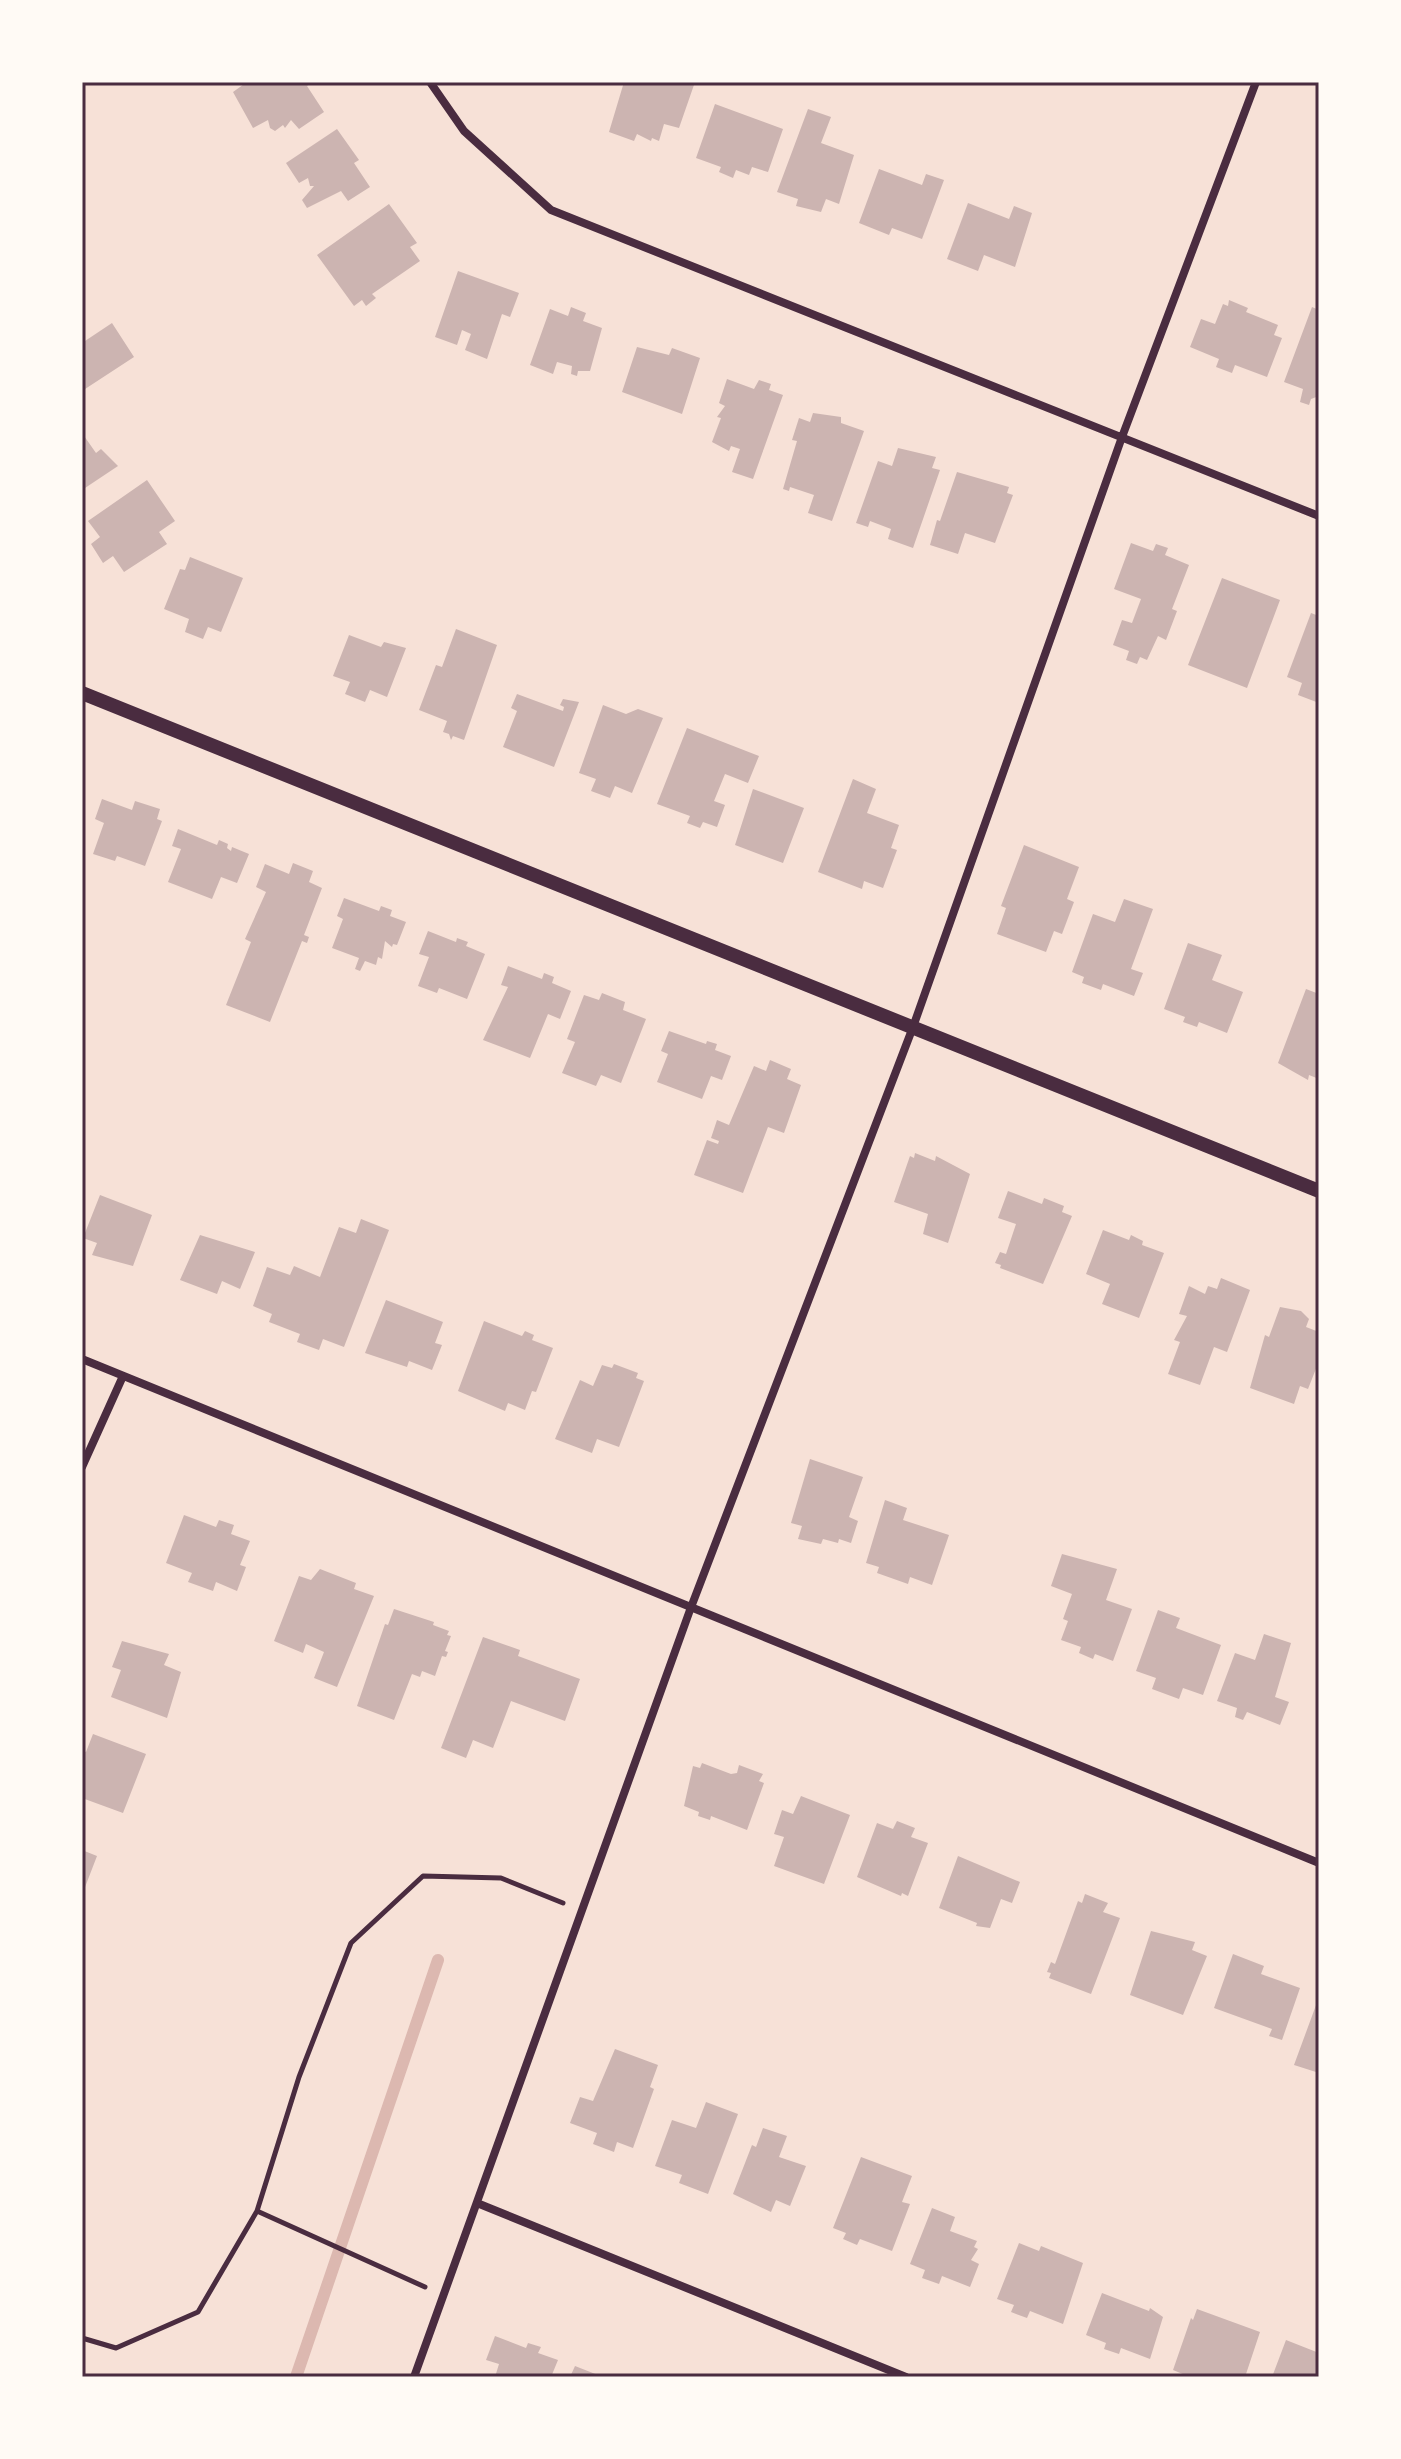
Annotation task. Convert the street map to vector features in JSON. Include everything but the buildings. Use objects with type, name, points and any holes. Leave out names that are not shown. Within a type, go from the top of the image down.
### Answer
[{"type":"street","points":[[430,82],[464,131],[551,210],[1319,516]]},
{"type":"street","points":[[414,2377],[690,1610],[913,1027],[1122,437],[1256,82]]},
{"type":"street","points":[[82,693],[1319,1191]]},
{"type":"street","points":[[82,1359],[690,1610],[1319,1863]]},
{"type":"street","points":[[82,1467],[123,1376]]},
{"type":"street","points":[[477,2203],[906,2377]]},
{"type":"path","points":[[82,2338],[116,2348],[198,2312],[257,2211],[299,2077],[351,1943],[423,1876],[501,1878],[582,1911]]},
{"type":"path","points":[[257,2211],[444,2295]]},
{"type":"waterway","points":[[296,2377],[438,1960]]}]
